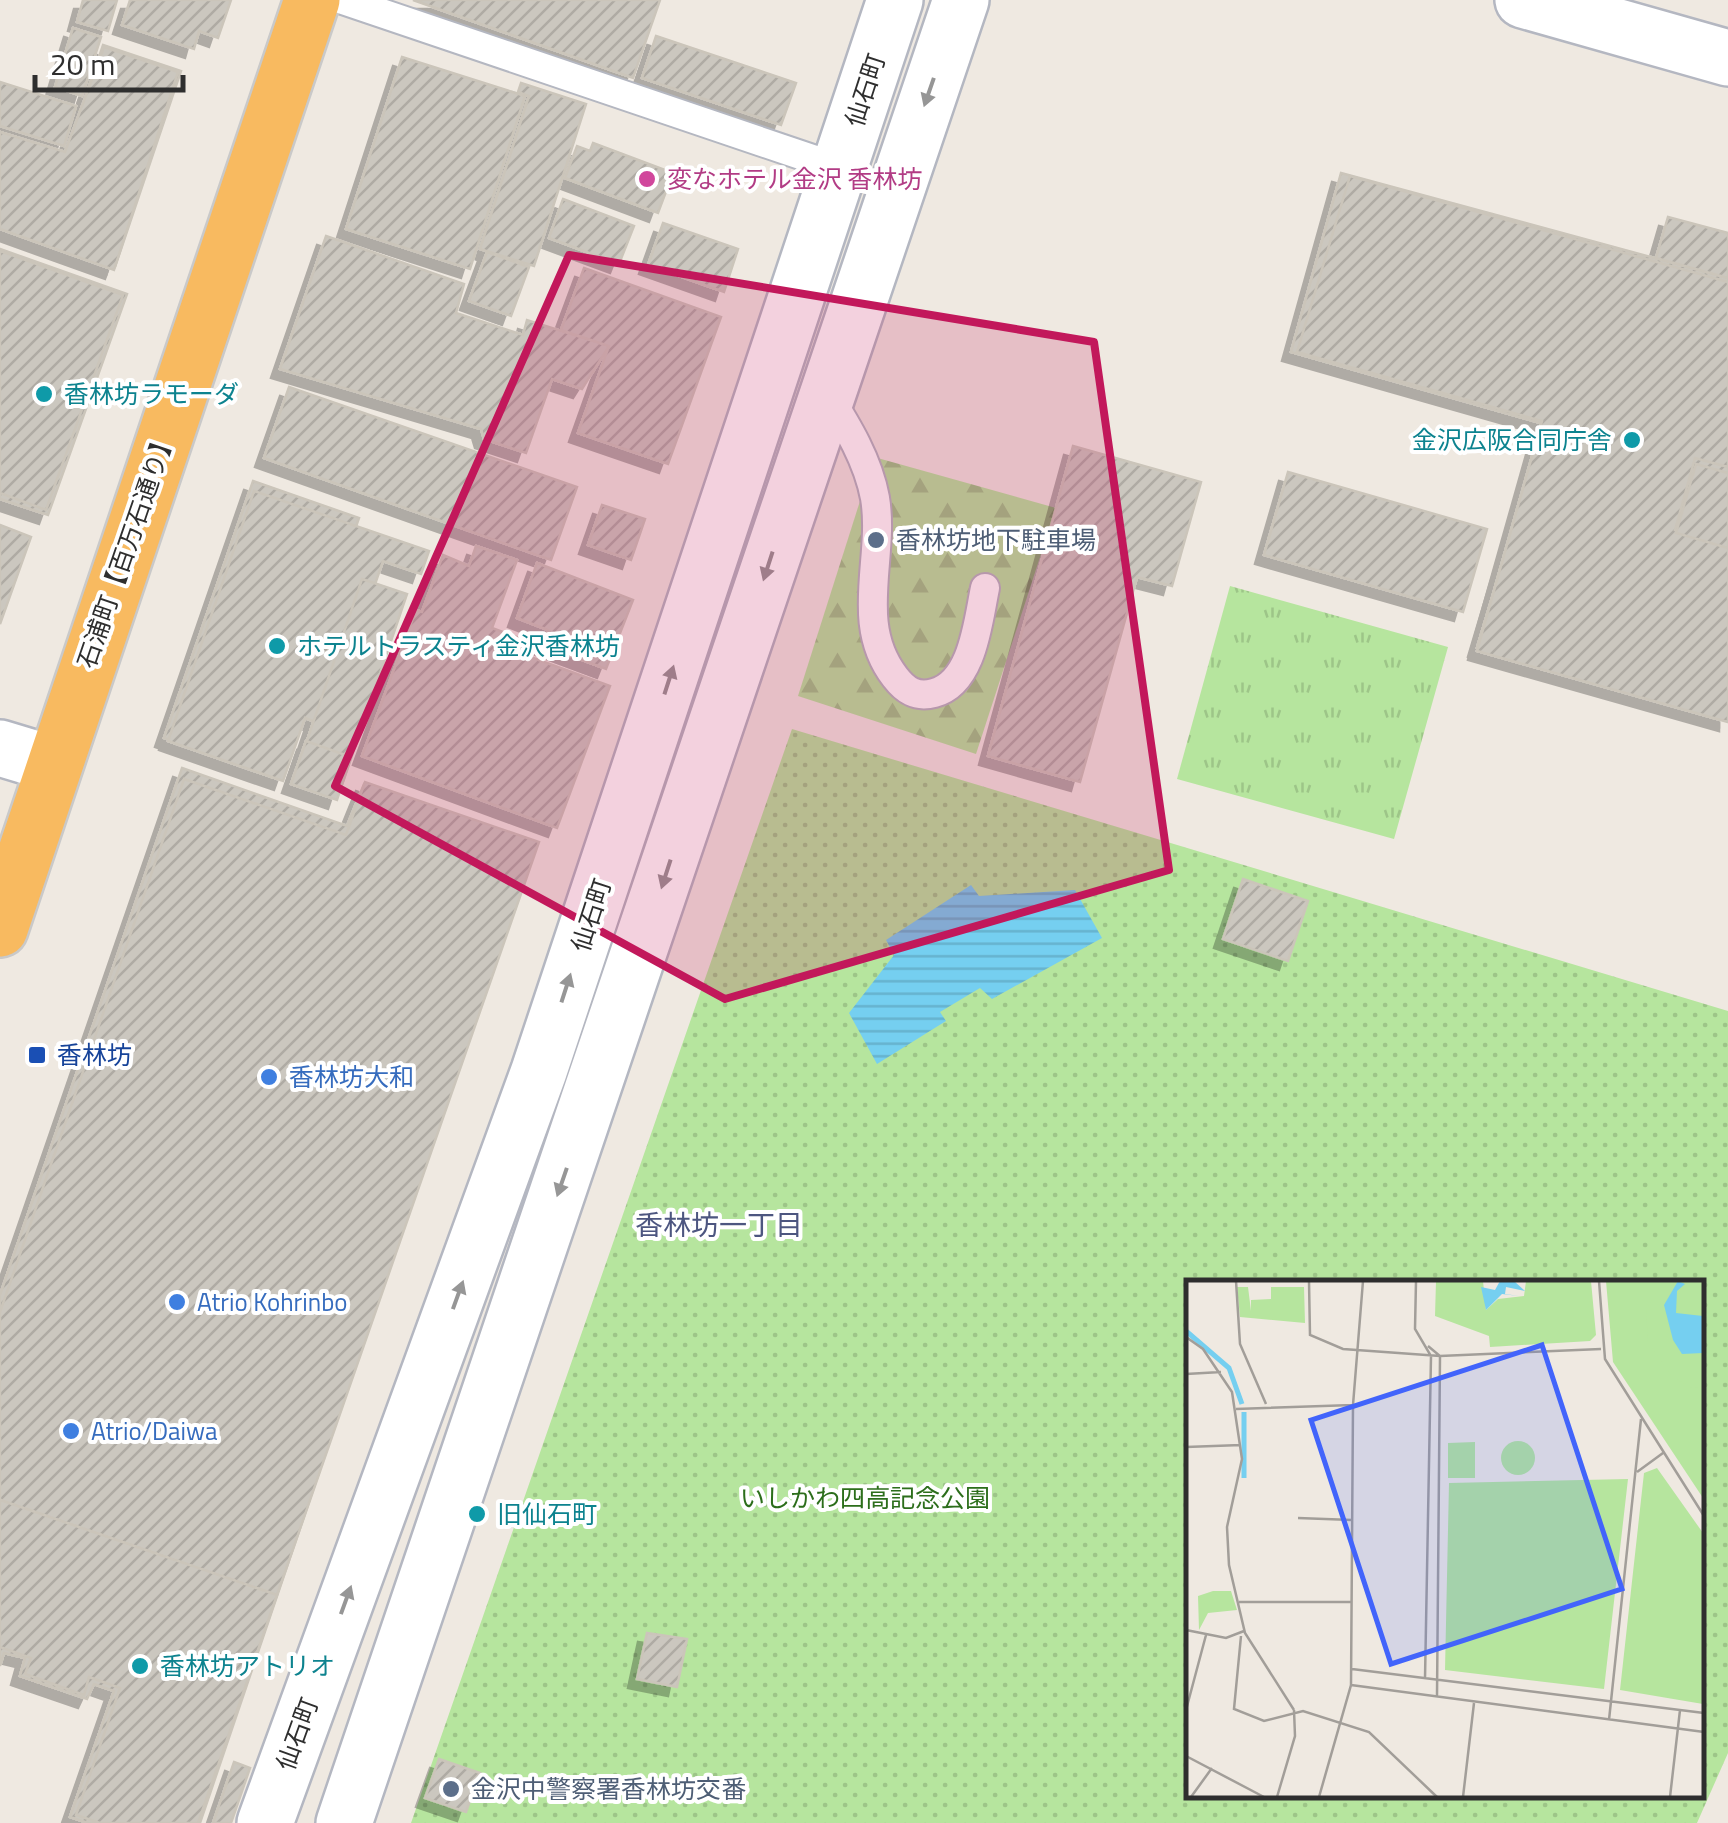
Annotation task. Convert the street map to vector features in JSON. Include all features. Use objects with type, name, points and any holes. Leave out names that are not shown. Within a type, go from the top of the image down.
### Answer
[{"type":"highway","name":"石浦町【百万石通り】","points":[[0,928],[312,0]]},
{"type":"street","name":"仙石町","points":[[264,1823],[539,1071],[895,0]]},
{"type":"street","points":[[344,1823],[961,0]]},
{"type":"street","points":[[1523,0],[1728,58]]},
{"type":"street","points":[[732,494],[786,512]]},
{"type":"street","points":[[0,748],[53,764]]},
{"type":"street","points":[[539,1071],[595,1087]]},
{"type":"lane","points":[[343,0],[839,168]]},
{"type":"lane","points":[[827,392],[858,444],[875,498],[871,596],[878,647],[904,689],[918,695],[936,693],[950,684],[972,646],[985,588]]},
{"type":"highlighted area","points":[[569,255],[1094,342],[1169,870],[725,999],[335,786]]},
{"type":"green space","points":[[874,457],[1056,508],[976,754],[798,696]]},
{"type":"green space","points":[[1230,586],[1448,647],[1394,839],[1177,779]]},
{"type":"green space","name":"いしかわ四高記念公園","points":[[792,729],[1728,1011],[1728,1753],[1697,1823],[411,1823]]},
{"type":"water","points":[[971,885],[979,896],[1075,890],[1102,938],[992,999],[980,988],[940,1012],[946,1021],[877,1064],[849,1013],[894,955],[886,940]]},
{"type":"building","points":[[83,0],[117,0],[108,31],[77,22]]},
{"type":"building","points":[[130,0],[231,0],[218,38],[199,31],[194,49],[122,25]]},
{"type":"building","points":[[413,0],[660,0],[633,78]]},
{"type":"building","points":[[73,28],[101,37],[82,96],[55,87]]},
{"type":"building","points":[[656,36],[796,83],[781,125],[642,78]]},
{"type":"building","points":[[103,45],[181,71],[115,267],[0,228],[0,132],[66,155]]},
{"type":"building","points":[[104,47],[178,72],[114,270],[0,229],[0,132],[65,152]]},
{"type":"building","points":[[402,57],[525,96],[470,269],[346,229]]},
{"type":"building","points":[[0,82],[76,106],[64,146],[0,126]]},
{"type":"building","points":[[521,83],[586,104],[534,266],[480,249],[529,96],[518,92]]},
{"type":"building","points":[[593,143],[673,173],[658,213],[565,178],[577,146],[590,151]]},
{"type":"building","name":"金沢広阪合同庁舎","points":[[1341,173],[1728,278],[1728,718],[1477,648],[1544,424],[1291,352]]},
{"type":"building","name":"金沢広阪合同庁舎","points":[[1350,176],[1728,282],[1728,467],[1695,458],[1675,530],[1728,544],[1728,722],[1477,651],[1542,421],[1297,352]]},
{"type":"building","points":[[563,199],[634,226],[619,264],[549,238]]},
{"type":"building","points":[[1668,217],[1728,233],[1728,278],[1656,258]]},
{"type":"building","points":[[663,223],[738,249],[724,292],[648,265]]},
{"type":"building","points":[[326,236],[464,284],[456,313],[523,335],[527,320],[609,346],[582,389],[552,379],[526,453],[484,439],[481,429],[280,369]]},
{"type":"building","name":"香林坊ラモーダ","points":[[0,249],[127,294],[48,515],[0,499]]},
{"type":"building","name":"香林坊ラモーダ","points":[[0,251],[123,295],[46,510],[0,493]]},
{"type":"building","points":[[487,252],[529,267],[511,316],[469,301]]},
{"type":"building","points":[[584,268],[721,317],[668,464],[578,433],[609,346],[561,330]]},
{"type":"building","points":[[289,387],[577,487],[551,560],[264,458]]},
{"type":"building","points":[[1073,446],[1201,482],[1172,586],[1137,577],[1080,782],[988,756]]},
{"type":"building","points":[[1696,464],[1728,473],[1728,548],[1676,533]]},
{"type":"building","points":[[1288,472],[1487,529],[1463,612],[1264,555]]},
{"type":"building","name":"ホテルトラスティ金沢香林坊","points":[[253,481],[359,518],[339,575],[358,584],[338,641],[318,634],[273,764],[244,754],[240,764],[164,738]]},
{"type":"building","name":"ホテルトラスティ金沢香林坊","points":[[254,491],[429,551],[421,574],[383,561],[326,726],[305,718],[283,781],[168,741]]},
{"type":"building","points":[[602,505],[645,519],[631,560],[588,545]]},
{"type":"building","points":[[0,525],[31,537],[0,624]]},
{"type":"building","points":[[476,546],[517,560],[492,628],[530,642],[525,655],[610,686],[557,828],[362,756],[416,610],[422,612],[443,555],[469,566]]},
{"type":"building","points":[[537,563],[633,600],[606,669],[542,645],[548,630],[517,618]]},
{"type":"building","points":[[362,579],[407,594],[342,785],[297,770]]},
{"type":"building","points":[[306,741],[351,757],[337,800],[291,784]]},
{"type":"building","name":"香林坊大和","points":[[182,768],[347,826],[364,784],[533,842],[200,1823],[88,1823],[70,1817],[114,1691],[94,1684],[87,1699],[20,1676],[25,1658],[4,1653],[0,1666],[0,1295]]},
{"type":"building","name":"香林坊大和","points":[[184,779],[346,835],[365,782],[539,842],[277,1595],[0,1500],[0,1312]]},
{"type":"building","points":[[1243,879],[1308,901],[1288,961],[1223,939]]},
{"type":"building","name":"香林坊アトリオ","points":[[0,1500],[277,1595],[198,1823],[100,1823],[76,1815],[120,1688],[89,1677],[84,1695],[25,1674],[31,1658],[0,1647]]},
{"type":"building","points":[[647,1633],[687,1639],[677,1687],[637,1679]]},
{"type":"building","name":"金沢中警察署香林坊交番","points":[[439,1759],[480,1773],[466,1812],[425,1798]]},
{"type":"building","points":[[234,1762],[250,1768],[231,1823],[213,1823]]},
{"type":"place","name":"変なホテル金沢 香林坊","points":[[647,179]]},
{"type":"place","name":"香林坊ラモーダ","points":[[44,394]]},
{"type":"place","name":"金沢広阪合同庁舎","points":[[1632,440]]},
{"type":"place","name":"香林坊地下駐車場","points":[[876,540]]},
{"type":"place","name":"ホテルトラスティ金沢香林坊","points":[[277,646]]},
{"type":"place","name":"香林坊","points":[[37,1055]]},
{"type":"place","name":"香林坊大和","points":[[269,1077]]},
{"type":"place","name":"Atrio Kohrinbo","points":[[177,1302]]},
{"type":"place","name":"Atrio/Daiwa","points":[[71,1431]]},
{"type":"place","name":"旧仙石町","points":[[477,1514]]},
{"type":"place","name":"香林坊アトリオ","points":[[140,1666]]},
{"type":"place","name":"金沢中警察署香林坊交番","points":[[451,1789]]},
{"type":"district","name":"香林坊一丁目","points":[[719,1224]]}]
